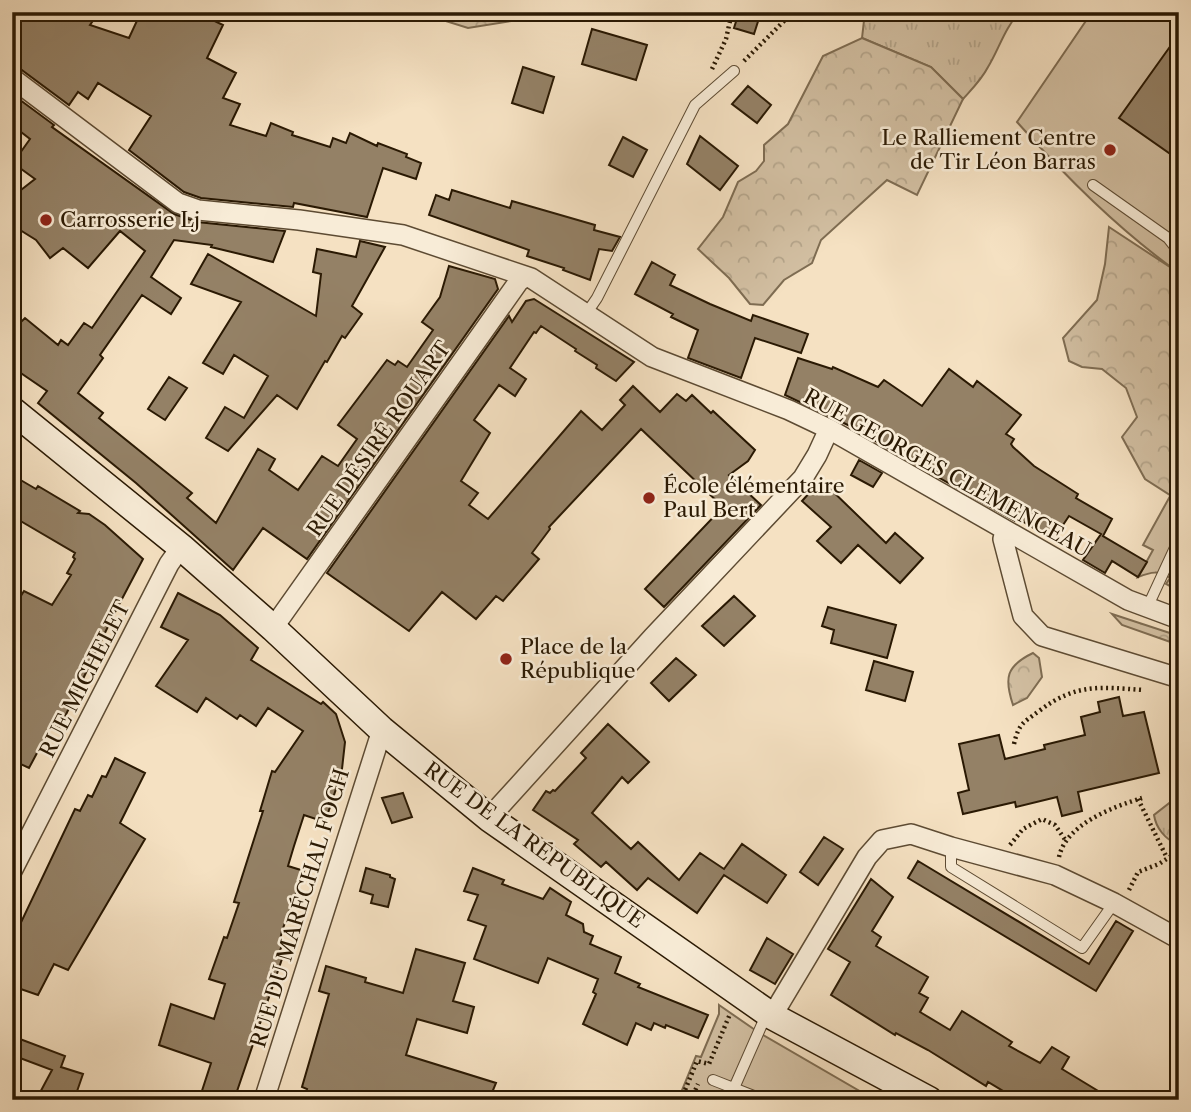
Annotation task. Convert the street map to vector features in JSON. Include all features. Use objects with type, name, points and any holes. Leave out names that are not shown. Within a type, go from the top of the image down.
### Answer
[{"type":"street","name":"RUE GEORGES CLEMENCEAU","points":[[12,78],[178,203],[198,210],[299,220],[403,235],[531,278],[652,357],[789,410],[829,429],[1004,531],[1147,608],[1179,619]]},
{"type":"street","name":"RUE DÉSIRÉ ROUART","points":[[273,628],[519,281],[525,277]]},
{"type":"street","name":"RUE DE LA RÉPUBLIQUE","points":[[12,410],[181,547],[382,730],[489,818],[770,1014],[929,1100]]},
{"type":"street","points":[[489,818],[803,478],[829,429]]},
{"type":"street","points":[[1004,531],[1003,539],[1023,616],[1042,636],[1179,678]]},
{"type":"street","name":"RUE MICHELET","points":[[12,871],[169,564],[181,547]]},
{"type":"street","name":"RUE DU MARÉCHAL FOCH","points":[[264,1100],[382,730]]},
{"type":"street","points":[[770,1014],[876,846],[882,840],[911,834],[1055,875],[1114,903],[1179,939]]},
{"type":"lane","points":[[586,314],[597,298],[695,104],[734,71]]},
{"type":"lane","points":[[1093,185],[1168,238],[1179,252]]},
{"type":"lane","points":[[1147,608],[1179,539]]},
{"type":"lane","points":[[951,847],[951,867],[1082,948],[1114,903]]},
{"type":"lane","points":[[734,1088],[770,1014]]},
{"type":"lane","points":[[713,1080],[764,1100]]},
{"type":"path","points":[[695,104],[726,39],[732,12]]},
{"type":"path","points":[[734,71],[793,12]]},
{"type":"path","points":[[1013,744],[1018,727],[1058,696],[1095,687],[1149,691]]},
{"type":"path","points":[[1179,726],[1174,729],[1174,751],[1179,770]]},
{"type":"path","points":[[1055,875],[1061,847],[1071,834],[1096,817],[1140,799],[1167,858]]},
{"type":"path","points":[[997,858],[1023,829],[1042,819],[1055,825],[1066,841]]},
{"type":"path","points":[[1138,872],[1179,851]]},
{"type":"path","points":[[681,1100],[697,1060],[709,1064],[731,1013]]},
{"type":"green space","points":[[417,12],[530,12],[524,19],[468,28]]},
{"type":"green space","points":[[865,12],[1020,12],[1006,31],[983,76],[963,99],[931,67],[862,38]]},
{"type":"green space","name":"Le Ralliement Centre de Tir Léon Barras","points":[[1092,12],[1179,12],[1179,273],[1135,239],[1094,202],[1017,122]]},
{"type":"green space","points":[[862,38],[931,67],[963,99],[917,195],[887,180],[821,240],[812,263],[784,280],[763,305],[750,304],[729,278],[698,249],[723,217],[738,182],[756,171],[764,161],[764,145],[788,124],[823,56]]},
{"type":"green space","points":[[1109,227],[1179,273],[1179,480],[1170,495],[1145,479],[1122,437],[1137,417],[1126,388],[1102,369],[1082,367],[1069,361],[1063,338],[1097,300]]},
{"type":"green space","points":[[1179,480],[1179,591],[1166,584],[1170,578],[1162,574],[1151,573],[1138,577],[1153,550],[1143,545]]},
{"type":"green space","points":[[1112,614],[1179,636],[1179,645],[1122,625]]},
{"type":"green space","points":[[1033,653],[1039,658],[1042,677],[1027,698],[1013,705],[1008,680],[1012,668]]},
{"type":"green space","points":[[1177,797],[1177,844],[1162,832],[1154,815]]},
{"type":"green space","points":[[719,1005],[758,1032],[875,1100],[678,1100],[696,1056],[701,1057],[719,1014]]},
{"type":"building","points":[[17,12],[99,12],[90,25],[129,38],[141,12],[196,12],[223,25],[207,58],[236,73],[223,98],[240,104],[230,125],[266,136],[271,123],[293,132],[292,135],[330,147],[333,138],[346,143],[350,133],[377,146],[378,143],[407,154],[406,157],[421,163],[416,179],[383,168],[367,217],[294,203],[293,207],[201,198],[184,192],[129,150],[151,116],[98,83],[88,99],[78,92],[69,105],[19,68],[12,66],[12,18]]},
{"type":"building","points":[[739,12],[761,12],[754,34],[734,28]]},
{"type":"building","points":[[592,29],[647,45],[636,80],[582,64]]},
{"type":"building","points":[[1179,34],[1179,160],[1119,118]]},
{"type":"building","points":[[523,67],[554,77],[543,113],[512,103]]},
{"type":"building","points":[[748,86],[771,105],[757,123],[732,104]]},
{"type":"building","points":[[12,94],[54,125],[52,127],[174,214],[197,222],[285,231],[273,262],[211,247],[212,245],[174,240],[151,277],[181,298],[171,314],[142,295],[100,355],[103,358],[78,393],[103,413],[99,418],[192,493],[187,498],[216,523],[258,449],[275,459],[269,470],[298,490],[322,456],[338,466],[357,439],[338,425],[387,360],[395,365],[398,361],[407,367],[433,330],[422,322],[440,297],[449,266],[495,279],[498,289],[307,559],[263,528],[233,570],[136,483],[38,403],[47,391],[12,367],[12,314],[21,322],[25,318],[58,345],[61,340],[68,345],[84,323],[92,328],[145,251],[120,231],[88,268],[63,248],[50,258],[36,240],[12,225],[12,197],[35,179],[13,163],[30,139],[12,125]]},
{"type":"building","points":[[700,136],[738,166],[720,190],[687,164]]},
{"type":"building","points":[[623,137],[647,150],[633,177],[609,165]]},
{"type":"building","points":[[452,190],[510,208],[512,201],[595,225],[594,230],[620,237],[612,251],[599,249],[590,280],[527,256],[529,250],[429,215],[436,195],[449,200]]},
{"type":"building","points":[[360,241],[385,247],[352,306],[362,314],[345,338],[342,336],[297,409],[277,395],[228,451],[206,438],[225,407],[244,418],[268,376],[234,355],[223,374],[203,363],[241,302],[191,284],[208,254],[316,316],[321,274],[313,272],[317,249],[356,257]]},
{"type":"building","points":[[652,262],[675,275],[670,285],[710,304],[751,321],[753,315],[808,334],[801,353],[755,338],[741,378],[688,358],[698,330],[671,317],[673,314],[635,294]]},
{"type":"building","points":[[534,299],[634,362],[616,381],[596,368],[597,365],[575,351],[576,349],[541,326],[534,332],[510,368],[526,379],[515,396],[499,385],[474,420],[490,433],[461,481],[478,493],[469,505],[488,519],[581,411],[602,430],[625,405],[620,400],[633,386],[660,412],[677,394],[686,401],[692,395],[755,450],[748,461],[729,475],[761,505],[664,607],[645,589],[723,507],[641,429],[549,527],[532,553],[539,559],[503,601],[496,596],[476,619],[442,592],[409,631],[327,573],[509,316],[512,322],[526,301]]},
{"type":"building","points":[[798,358],[832,369],[833,367],[878,387],[884,380],[922,406],[949,369],[973,387],[977,381],[1021,415],[1006,434],[1014,439],[1011,444],[1013,447],[1034,466],[1078,494],[1076,498],[1112,519],[1103,536],[1147,562],[1138,577],[1112,561],[1105,573],[1083,560],[1101,534],[1069,516],[1055,537],[1046,532],[1045,535],[1017,518],[1015,521],[872,439],[873,437],[785,395]]},
{"type":"building","points":[[169,377],[187,388],[165,420],[148,409]]},
{"type":"building","points":[[859,460],[882,473],[873,487],[851,475]]},
{"type":"building","points":[[12,475],[36,489],[38,486],[80,511],[78,513],[89,514],[143,559],[60,727],[53,723],[29,768],[12,760],[12,709],[20,694],[12,690],[12,610],[24,591],[52,605],[71,575],[67,573],[75,559],[75,553],[12,516]]},
{"type":"building","points":[[821,480],[886,543],[895,533],[923,558],[900,583],[858,545],[841,563],[817,541],[831,527],[802,501]]},
{"type":"building","points":[[178,593],[220,615],[258,648],[251,660],[321,704],[323,702],[336,714],[345,742],[340,787],[337,786],[325,822],[304,815],[294,846],[288,866],[304,871],[282,931],[280,951],[284,953],[234,1100],[199,1100],[211,1063],[159,1045],[171,1004],[214,1019],[225,984],[209,979],[239,903],[234,902],[263,811],[260,811],[272,771],[275,772],[303,731],[268,708],[256,726],[240,715],[237,719],[206,698],[197,712],[156,686],[188,640],[161,627]]},
{"type":"building","points":[[734,596],[755,616],[724,646],[702,626]]},
{"type":"building","points":[[828,607],[896,625],[887,658],[831,643],[834,630],[822,626]]},
{"type":"building","points":[[676,658],[696,675],[669,701],[651,683]]},
{"type":"building","points":[[874,661],[913,672],[905,701],[866,690]]},
{"type":"building","points":[[1119,697],[1123,716],[1144,712],[1159,773],[1078,792],[1082,811],[1062,816],[1057,797],[1016,807],[1015,802],[963,814],[958,793],[969,790],[959,744],[999,735],[1005,759],[1045,749],[1044,745],[1085,735],[1081,717],[1100,712],[1098,702]]},
{"type":"building","points":[[608,724],[649,762],[628,783],[622,777],[592,813],[631,849],[638,842],[679,880],[700,853],[724,869],[742,844],[786,875],[767,903],[724,875],[697,913],[648,878],[637,890],[606,862],[601,867],[574,844],[578,840],[533,810],[546,791],[555,791],[586,758],[581,753]]},
{"type":"building","points":[[115,758],[145,773],[120,823],[145,839],[68,970],[54,964],[38,995],[12,986],[12,954],[19,940],[14,937],[75,809],[80,811],[88,795],[92,797]]},
{"type":"building","points":[[403,793],[412,817],[392,823],[382,798]]},
{"type":"building","points":[[824,837],[843,849],[818,885],[800,872]]},
{"type":"building","points":[[918,861],[1089,964],[1116,921],[1133,931],[1096,991],[908,878]]},
{"type":"building","points":[[366,868],[395,879],[388,907],[371,903],[373,895],[360,891]]},
{"type":"building","points":[[473,868],[504,880],[502,884],[543,899],[550,888],[571,902],[566,915],[583,924],[584,932],[593,936],[590,944],[621,957],[615,973],[640,984],[638,987],[708,1015],[698,1038],[666,1025],[665,1028],[654,1023],[651,1030],[636,1023],[627,1045],[583,1024],[596,994],[593,992],[598,979],[548,958],[538,983],[474,959],[486,926],[468,920],[478,895],[464,891]]},
{"type":"building","points":[[871,879],[893,897],[872,931],[881,937],[876,946],[928,977],[919,993],[928,998],[920,1012],[950,1030],[962,1011],[1012,1042],[1009,1046],[1040,1063],[1052,1047],[1069,1057],[1062,1069],[1113,1100],[1018,1100],[988,1082],[986,1086],[928,1050],[896,1033],[895,1035],[831,995],[850,962],[828,949]]},
{"type":"building","points":[[767,938],[793,954],[775,984],[750,970]]},
{"type":"building","points":[[416,949],[465,963],[453,1001],[474,1007],[467,1033],[417,1019],[406,1055],[496,1083],[489,1100],[303,1100],[307,1089],[302,1087],[329,994],[319,991],[326,966],[366,978],[365,982],[403,993]]},
{"type":"building","points":[[12,1036],[65,1056],[61,1067],[83,1074],[74,1100],[36,1100],[52,1070],[12,1055]]},
{"type":"place","name":"Le Ralliement Centre de Tir Léon Barras","points":[[1110,150]]},
{"type":"place","name":"Carrosserie Lj","points":[[46,220]]},
{"type":"place","name":"École élémentaire Paul Bert","points":[[649,498]]},
{"type":"place","name":"Place de la République","points":[[506,659]]}]
